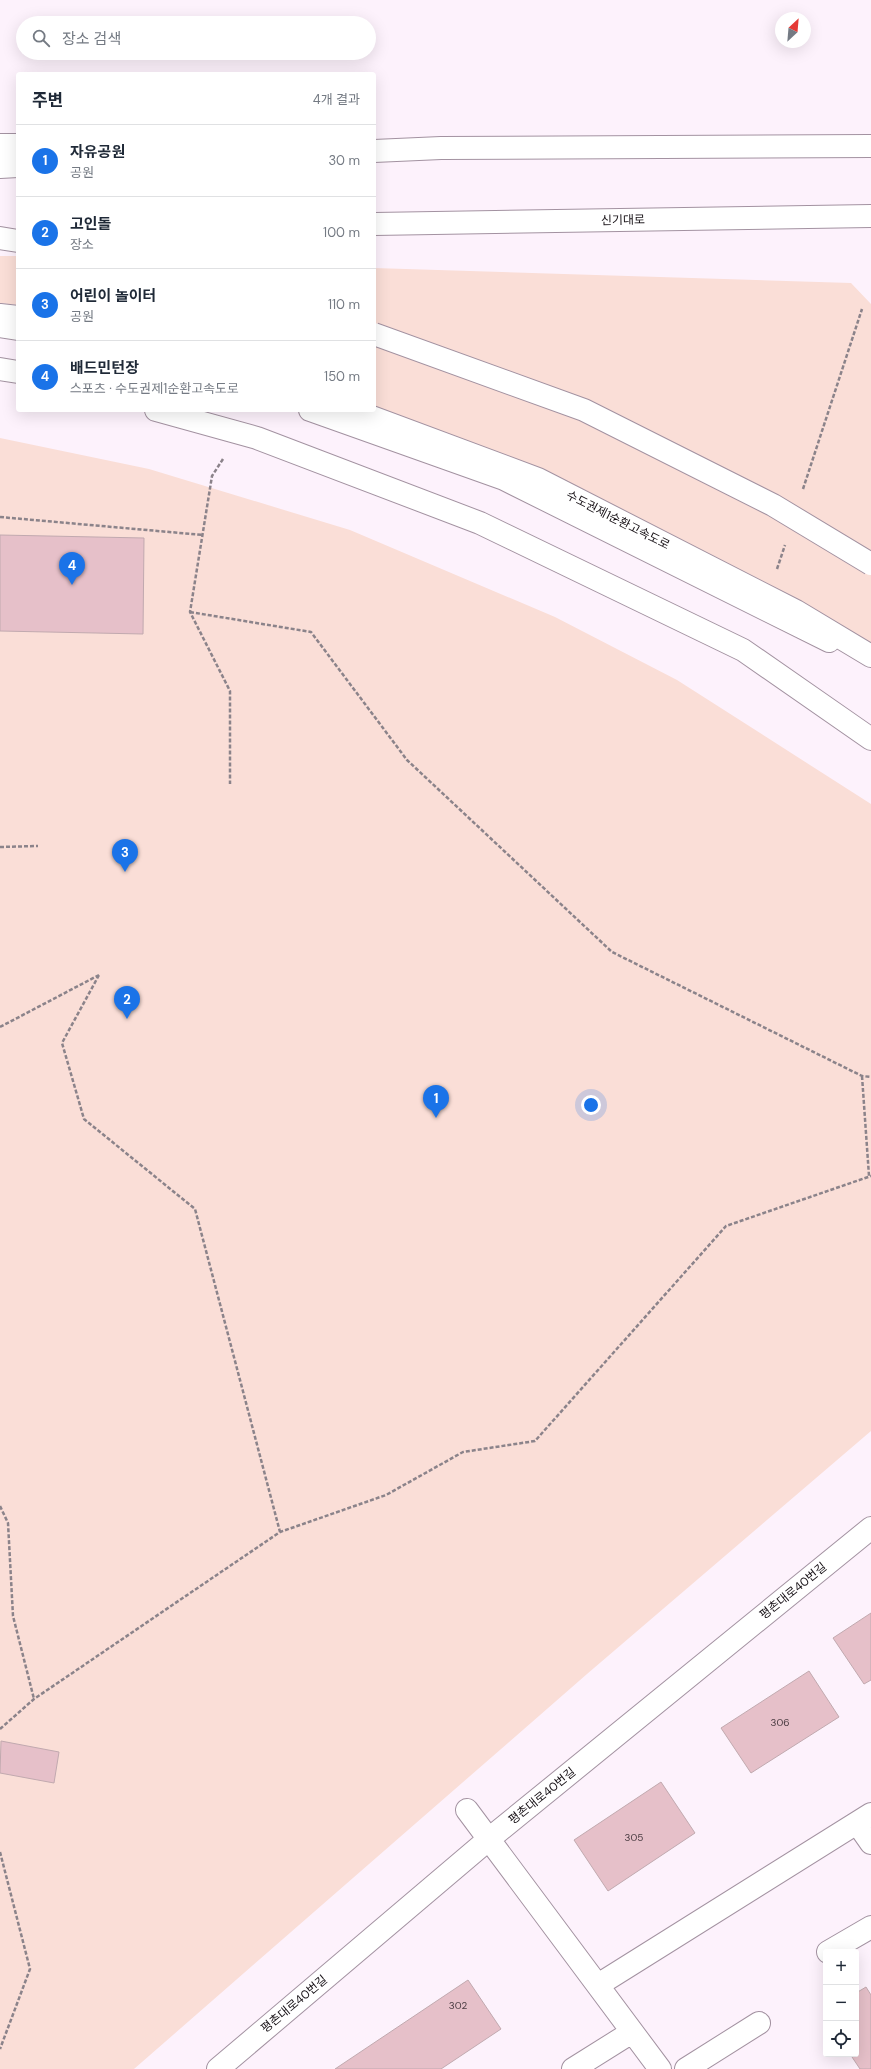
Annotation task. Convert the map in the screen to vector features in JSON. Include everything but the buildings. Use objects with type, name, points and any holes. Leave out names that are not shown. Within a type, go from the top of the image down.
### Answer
[{"type":"main road","points":[[0,145],[16,145]]},
{"type":"main road","points":[[376,147],[871,146]]},
{"type":"main road","points":[[376,151],[441,148]]},
{"type":"main road","points":[[0,167],[16,166]]},
{"type":"main road","name":"신기대로","points":[[376,224],[871,216]]},
{"type":"main road","points":[[0,230],[16,230]]},
{"type":"main road","points":[[0,238],[16,241]]},
{"type":"main road","points":[[0,315],[16,317]]},
{"type":"main road","points":[[0,326],[16,329]]},
{"type":"main road","points":[[376,335],[584,410],[773,505],[871,564]]},
{"type":"main road","points":[[0,369],[16,372]]},
{"type":"main road","points":[[163,412],[257,438],[480,523],[743,650],[871,739]]},
{"type":"main road","points":[[316,412],[504,480],[764,610],[871,660]]},
{"type":"main road","name":"수도권제1순환고속도로","points":[[358,412],[538,479],[796,610],[871,656]]},
{"type":"main road","name":"평촌대로40번길","points":[[218,2069],[489,1839],[871,1528]]},
{"type":"main road","points":[[467,1810],[660,2069]]},
{"type":"main road","points":[[598,1986],[864,1818],[871,1843]]},
{"type":"main road","points":[[833,1949],[871,1927]]},
{"type":"main road","points":[[686,2069],[759,2023]]},
{"type":"main road","points":[[573,2069],[632,2032]]},
{"type":"path","points":[[801,495],[862,309]]},
{"type":"path","points":[[222,459],[212,476],[190,612],[230,691],[230,784]]},
{"type":"path","points":[[0,517],[203,535]]},
{"type":"path","points":[[777,570],[787,540]]},
{"type":"path","points":[[190,612],[311,632],[407,760],[612,952],[862,1076],[871,1077]]},
{"type":"path","points":[[0,847],[38,846]]},
{"type":"path","points":[[0,1027],[99,975],[62,1044],[84,1119],[195,1209],[280,1532]]},
{"type":"path","points":[[0,1729],[34,1699],[280,1532],[386,1495],[463,1452],[535,1441],[726,1226],[870,1176],[862,1076]]},
{"type":"path","points":[[0,1506],[8,1523],[13,1616],[34,1699]]},
{"type":"path","points":[[0,1852],[30,1969],[0,2049]]},
{"type":"shaded area","points":[[0,256],[16,256],[16,305],[0,303]]},
{"type":"shaded area","points":[[376,268],[851,283],[871,304],[871,653],[376,408]]},
{"type":"shaded area","points":[[0,438],[149,469],[350,530],[555,617],[677,680],[871,804],[871,1431],[587,1674],[134,2069],[0,2069]]},
{"type":"place","name":"배드민턴장","points":[[72,585]]},
{"type":"place","name":"어린이 놀이터","points":[[125,872]]},
{"type":"place","name":"고인돌","points":[[127,1019]]},
{"type":"place","name":"자유공원","points":[[436,1118]]}]
